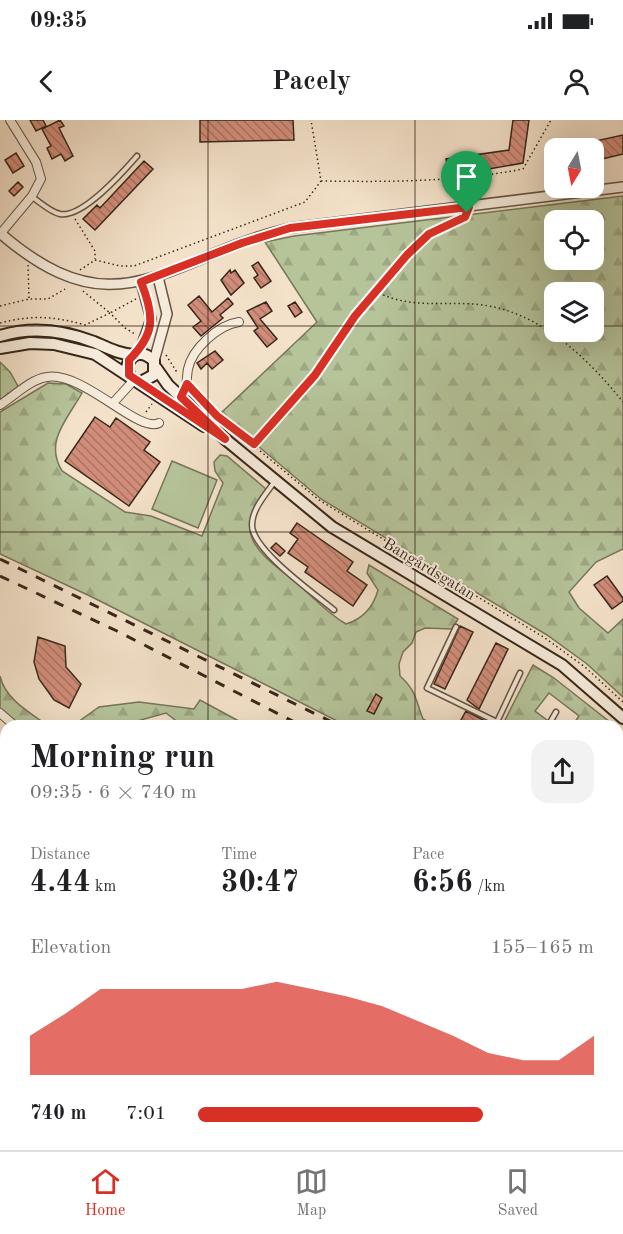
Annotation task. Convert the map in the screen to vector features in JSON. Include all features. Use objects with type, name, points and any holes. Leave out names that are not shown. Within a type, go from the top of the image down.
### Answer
[{"type":"main road","points":[[0,336],[51,330],[82,338],[119,354],[137,354],[149,355],[155,364],[154,375],[135,379],[127,367],[137,354]]},
{"type":"main road","name":"Bangårdsgatan","points":[[0,348],[30,343],[75,347],[95,354],[225,439]]},
{"type":"main road","name":"Bangårdsgatan","points":[[155,364],[168,385],[225,439],[332,526],[562,665],[623,718]]},
{"type":"street","points":[[10,120],[39,171],[41,179],[32,196],[0,233],[32,258],[78,281],[112,284],[141,282],[250,240],[290,228],[623,187]]},
{"type":"street","points":[[155,364],[167,314],[158,277]]},
{"type":"street","points":[[137,354],[146,339],[151,314],[141,282]]},
{"type":"street","points":[[181,397],[187,384],[194,353],[215,334],[231,323],[239,322]]},
{"type":"street","points":[[0,405],[38,379],[48,376],[66,378],[83,385],[144,424],[154,426],[159,423]]},
{"type":"street","points":[[113,403],[135,379]]},
{"type":"lane","points":[[32,196],[61,214],[71,212],[113,184],[137,156]]},
{"type":"lane","points":[[276,480],[254,516],[252,527],[256,537],[275,560],[334,610]]},
{"type":"lane","points":[[456,627],[427,688],[488,720]]},
{"type":"lane","points":[[498,720],[520,672]]},
{"type":"lane","points":[[551,720],[556,712]]},
{"type":"path","points":[[78,272],[84,265],[95,260],[120,266],[134,266],[305,202],[321,181],[311,120]]},
{"type":"path","points":[[321,181],[445,181],[484,177],[523,169],[551,120]]},
{"type":"path","points":[[254,444],[315,375],[355,316],[378,292],[407,255],[429,234],[465,217],[484,177]]},
{"type":"path","points":[[71,212],[95,251],[95,260]]},
{"type":"path","points":[[28,264],[29,299]]},
{"type":"path","points":[[0,306],[29,299],[48,299],[65,289]]},
{"type":"path","points":[[378,292],[398,302],[489,306],[529,320],[564,341],[592,364],[623,402]]},
{"type":"path","points":[[0,323],[35,316],[60,317],[85,325],[110,313],[125,328],[146,339]]},
{"type":"path","points":[[159,347],[187,384],[217,416],[254,444],[319,500],[545,638],[585,667],[623,702]]},
{"type":"path","points":[[145,398],[152,405]]},
{"type":"green space","points":[[623,196],[623,549],[596,562],[569,592],[579,608],[608,633],[623,619],[623,697],[587,664],[547,635],[321,499],[220,414],[317,322],[265,242],[294,236]]},
{"type":"green space","points":[[0,362],[10,372],[19,388],[0,401]]},
{"type":"green space","points":[[48,383],[66,384],[82,393],[56,440],[55,450],[62,471],[125,512],[151,516],[202,536],[223,483],[215,471],[214,462],[220,455],[227,456],[266,489],[255,506],[250,520],[250,533],[255,544],[273,564],[339,620],[346,624],[357,619],[373,602],[378,590],[367,573],[369,565],[458,619],[452,629],[425,628],[416,632],[412,643],[403,652],[399,664],[400,676],[412,691],[425,720],[335,720],[92,597],[0,554],[0,412]]},
{"type":"green space","points":[[172,461],[217,480],[198,528],[152,509]]},
{"type":"green space","points":[[533,665],[554,678],[607,720],[576,720],[579,716],[549,693],[535,711],[547,720],[505,720]]},
{"type":"green space","points":[[0,676],[12,698],[40,720],[13,720],[0,709]]},
{"type":"green space","points":[[200,700],[237,720],[175,720],[166,713],[141,720],[81,720],[99,707],[139,702],[194,709]]},
{"type":"building","points":[[30,120],[43,120],[46,126],[36,131]]},
{"type":"building","points":[[60,120],[64,126],[59,128],[73,156],[65,161],[61,154],[52,159],[47,148],[51,146],[42,129]]},
{"type":"building","points":[[200,120],[293,120],[294,140],[200,142]]},
{"type":"building","points":[[513,120],[529,120],[523,163],[449,176],[446,159],[509,150]]},
{"type":"building","points":[[623,135],[623,154],[604,159],[604,139]]},
{"type":"building","points":[[16,153],[24,166],[13,173],[5,160]]},
{"type":"building","points":[[144,161],[153,169],[95,230],[83,219],[97,205],[100,208]]},
{"type":"building","points":[[18,182],[23,187],[14,196],[9,191]]},
{"type":"building","points":[[258,262],[271,281],[261,288],[254,278],[258,275],[252,266]]},
{"type":"building","points":[[230,270],[231,273],[235,270],[244,283],[231,295],[221,280]]},
{"type":"building","points":[[199,296],[212,312],[228,298],[233,304],[220,315],[223,318],[201,336],[193,327],[201,321],[188,305]]},
{"type":"building","points":[[266,302],[272,311],[260,319],[277,339],[267,347],[254,331],[258,328],[247,311]]},
{"type":"building","points":[[295,302],[302,312],[295,317],[288,306]]},
{"type":"building","points":[[215,351],[223,360],[212,369],[207,363],[201,369],[197,363]]},
{"type":"building","points":[[95,417],[110,427],[116,418],[150,442],[144,450],[160,462],[129,506],[65,461]]},
{"type":"building","points":[[297,523],[353,562],[347,571],[367,585],[353,606],[305,572],[308,567],[288,553],[298,539],[290,533]]},
{"type":"building","points":[[276,543],[285,551],[280,556],[271,548]]},
{"type":"building","points":[[607,576],[623,598],[623,601],[612,609],[594,585]]},
{"type":"building","points":[[460,626],[473,632],[445,689],[434,684]]},
{"type":"building","points":[[38,637],[65,646],[66,667],[81,684],[69,708],[54,700],[39,679],[34,662]]},
{"type":"building","points":[[496,643],[508,649],[479,709],[467,700]]},
{"type":"building","points":[[376,694],[382,698],[374,714],[367,711]]},
{"type":"building","points":[[466,711],[483,720],[461,720]]},
{"type":"railway","points":[[0,559],[328,720]]},
{"type":"railway","points":[[0,576],[117,631],[290,720]]},
{"type":"route","points":[[469,207],[467,213],[461,220],[429,234],[407,255],[378,292],[355,316],[315,375],[254,444],[217,416],[187,384],[181,397],[225,439],[129,375],[127,367],[129,360],[139,353],[146,339],[151,319],[141,282],[266,234],[290,228],[469,207]]}]
